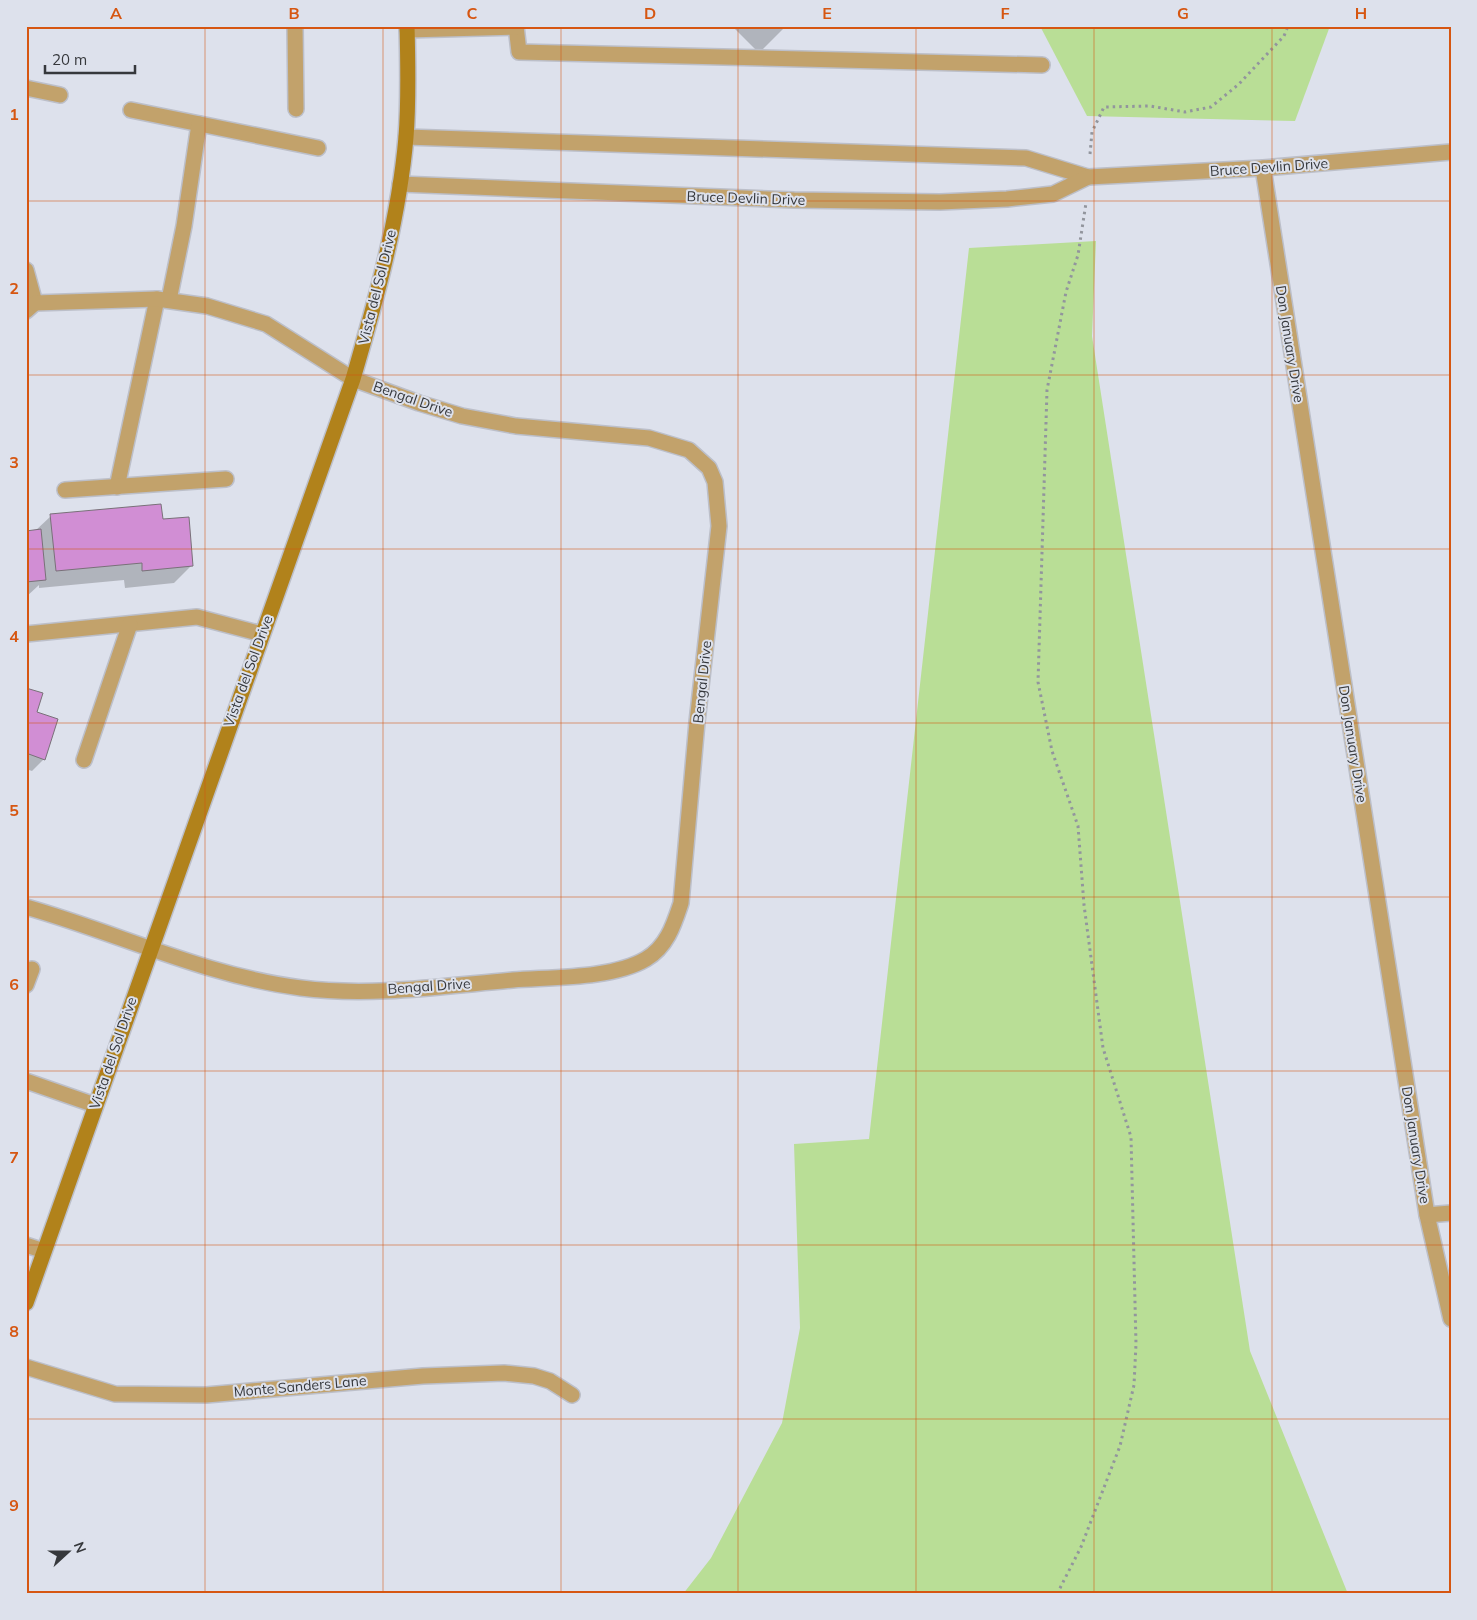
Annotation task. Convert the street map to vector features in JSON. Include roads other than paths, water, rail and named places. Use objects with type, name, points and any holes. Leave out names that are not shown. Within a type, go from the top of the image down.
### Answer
[{"type":"main road","name":"Vista del Sol Drive","points":[[26,1303],[352,379],[387,254],[400,184],[406,137],[409,72],[407,28]]},
{"type":"street","points":[[295,26],[296,108]]},
{"type":"street","points":[[407,28],[516,27],[519,52],[1042,65]]},
{"type":"street","points":[[26,88],[60,95]]},
{"type":"street","points":[[131,110],[318,148]]},
{"type":"street","points":[[117,487],[163,300],[184,226],[199,124]]},
{"type":"street","name":"Bruce Devlin Drive","points":[[406,137],[1026,158],[1088,177],[1263,168],[1451,152]]},
{"type":"street","name":"Don January Drive","points":[[1263,168],[1427,1215],[1451,1319]]},
{"type":"street","name":"Bruce Devlin Drive","points":[[400,184],[794,200],[940,202],[1007,199],[1053,194],[1088,177]]},
{"type":"street","points":[[26,270],[31,307]]},
{"type":"street","name":"Bengal Drive","points":[[26,906],[75,920],[149,950],[233,973],[300,988],[335,990],[403,989],[623,969],[647,959],[661,948],[673,928],[681,903],[719,526],[715,482],[710,468],[689,450],[649,438],[516,426],[462,416],[352,379],[266,324],[207,306],[163,300],[31,307]]},
{"type":"street","points":[[65,490],[226,480]]},
{"type":"street","points":[[26,634],[197,617],[262,634]]},
{"type":"street","points":[[84,760],[130,624]]},
{"type":"street","points":[[26,985],[32,969]]},
{"type":"street","points":[[26,1080],[96,1104]]},
{"type":"street","points":[[1427,1215],[1451,1213]]},
{"type":"street","points":[[26,1245],[44,1251]]},
{"type":"street","name":"Monte Sanders Lane","points":[[26,1368],[115,1394],[206,1395],[423,1376],[504,1373],[534,1376],[550,1381],[572,1396]]}]
